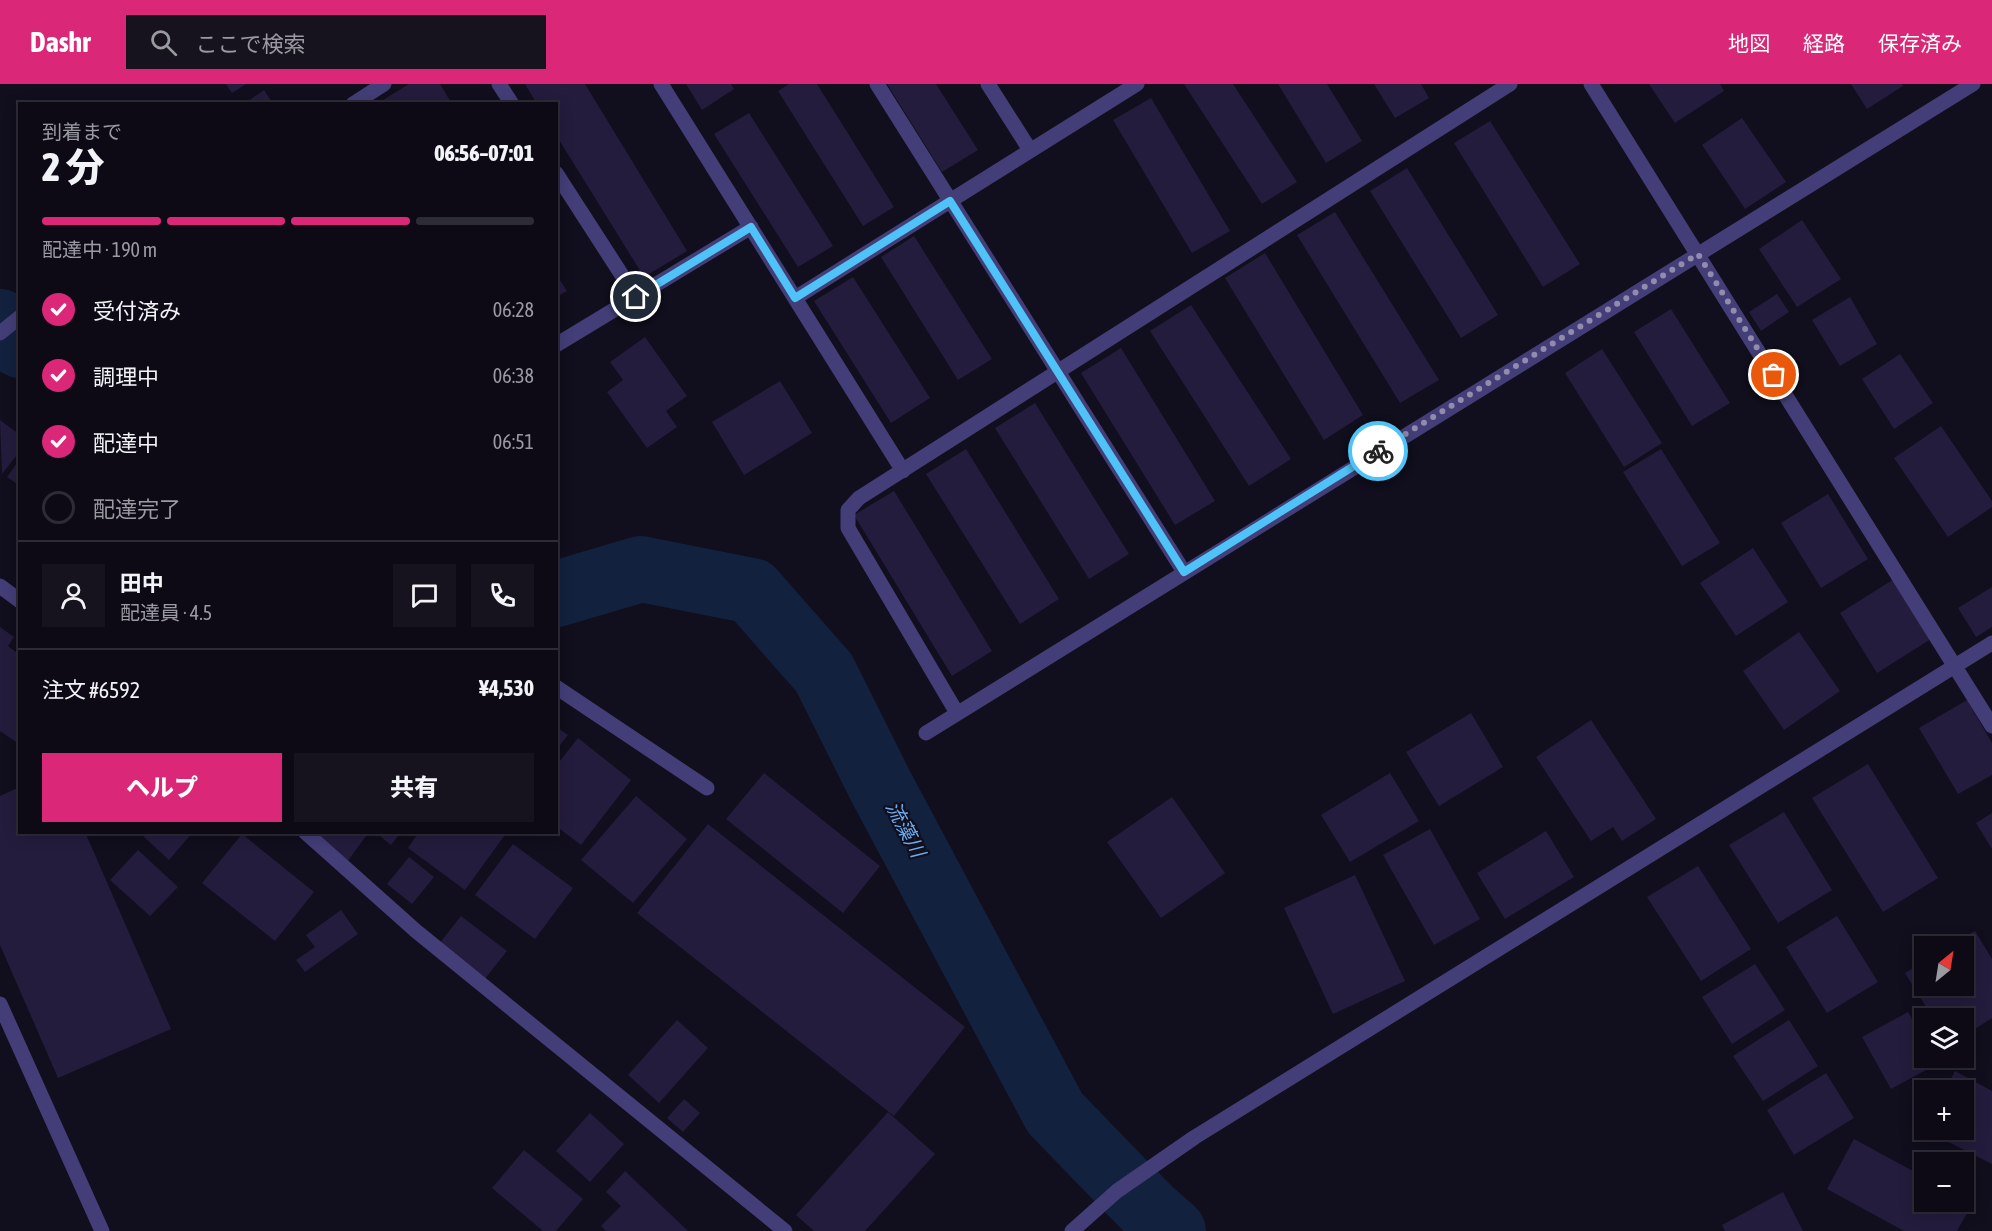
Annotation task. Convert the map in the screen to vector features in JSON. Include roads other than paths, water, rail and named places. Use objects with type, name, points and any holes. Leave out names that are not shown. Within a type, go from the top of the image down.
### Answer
[{"type":"street","points":[[356,102],[384,84]]},
{"type":"street","points":[[500,84],[511,102]]},
{"type":"street","points":[[661,84],[903,471]]},
{"type":"street","points":[[877,84],[1184,572]]},
{"type":"street","points":[[988,84],[1030,150]]},
{"type":"street","points":[[795,298],[1137,84]]},
{"type":"street","points":[[957,713],[848,528],[848,510],[860,498],[1510,84]]},
{"type":"street","points":[[1591,84],[1992,726]]},
{"type":"street","points":[[926,733],[1973,84]]},
{"type":"street","points":[[558,176],[636,297]]},
{"type":"street","points":[[558,344],[751,227]]},
{"type":"street","points":[[0,333],[18,319]]},
{"type":"street","points":[[0,586],[18,600]]},
{"type":"street","points":[[1072,1231],[1117,1191],[1195,1137],[1992,643]]},
{"type":"street","points":[[558,688],[707,788]]},
{"type":"street","points":[[307,834],[416,931],[785,1231]]},
{"type":"street","points":[[0,1004],[102,1231]]},
{"type":"waterway","name":"流藻川","points":[[0,322],[18,343]]},
{"type":"waterway","name":"流藻川","points":[[558,593],[641,569],[752,591],[824,673],[880,785],[1055,1113],[1149,1210],[1173,1231]]}]
